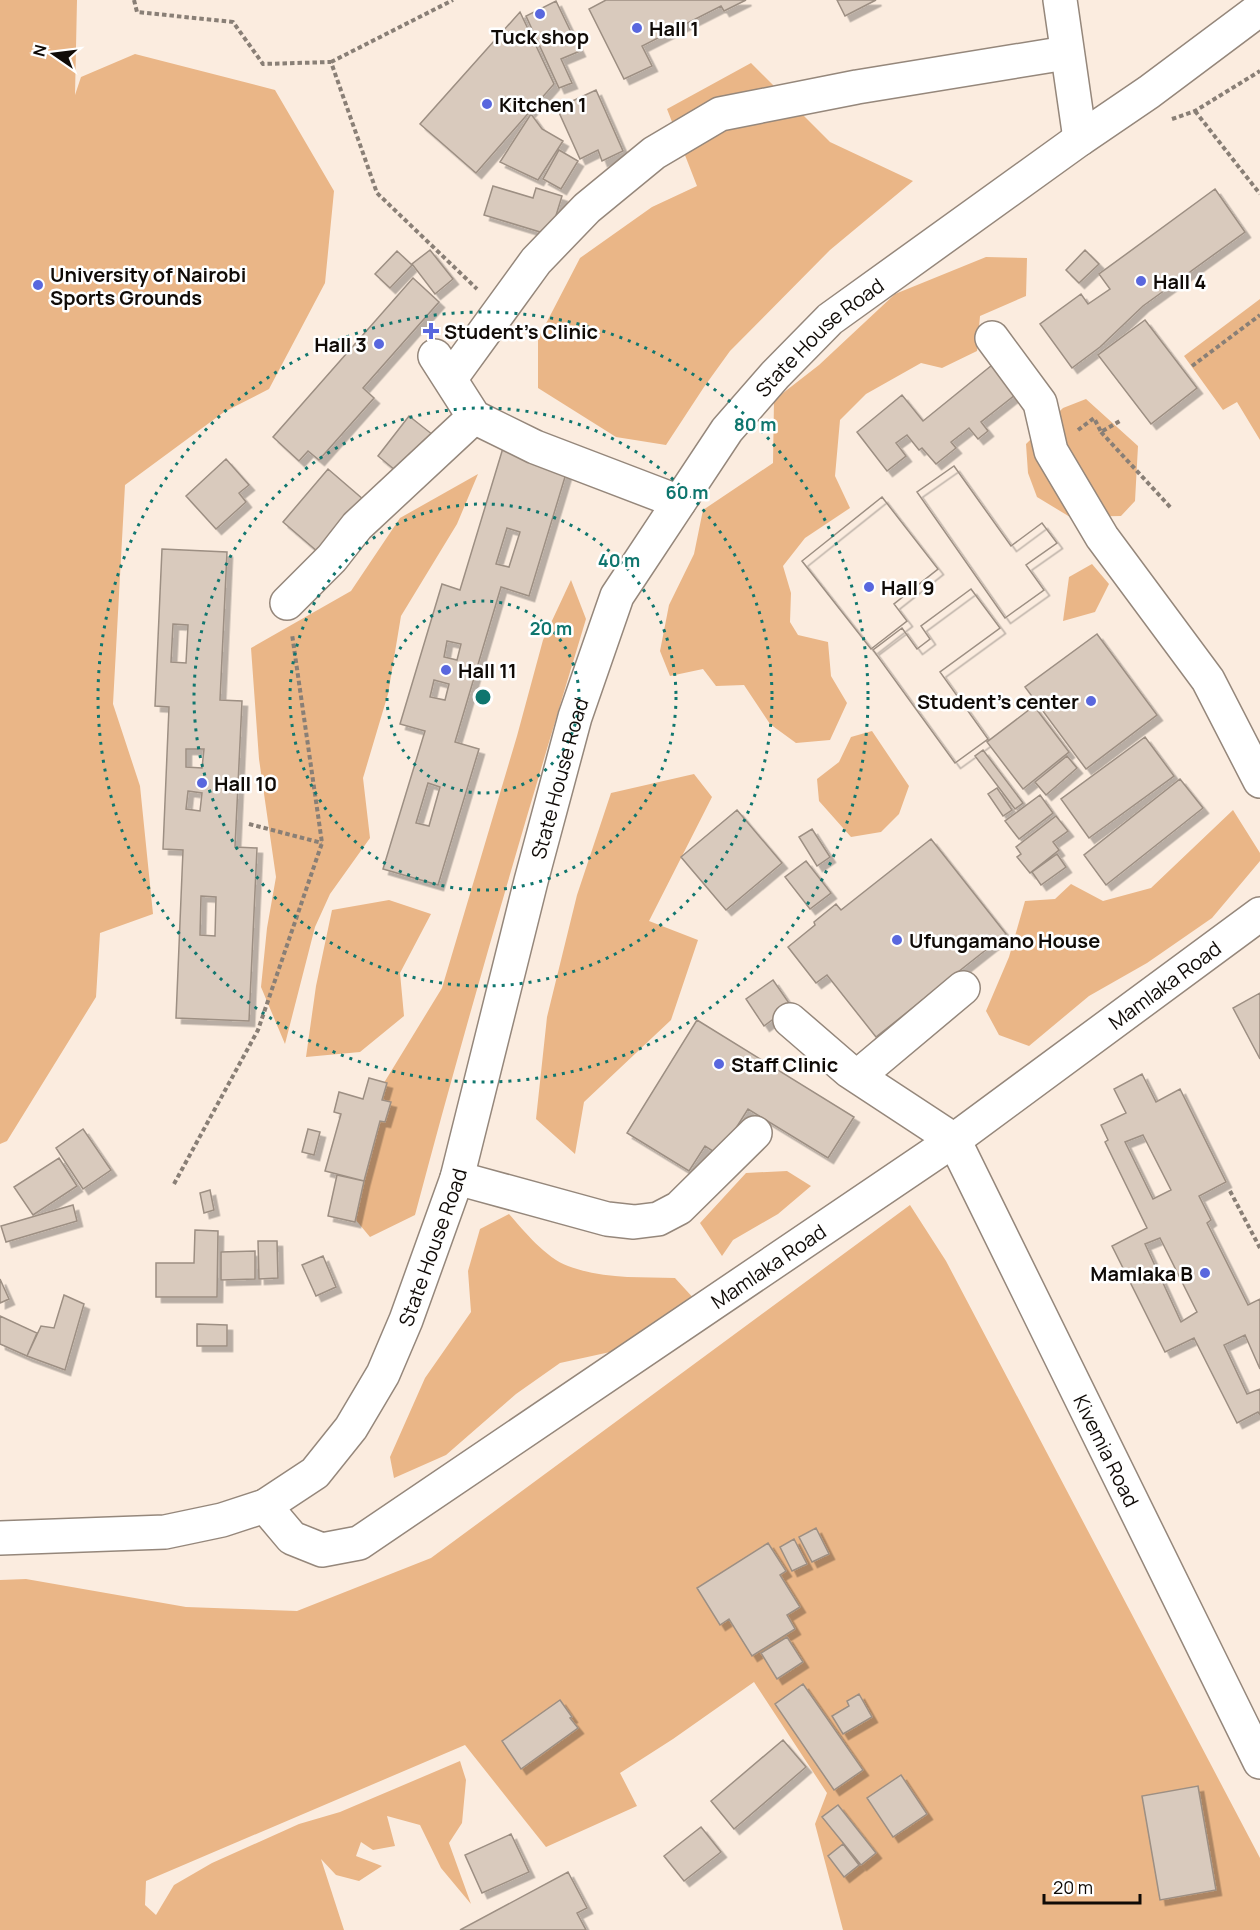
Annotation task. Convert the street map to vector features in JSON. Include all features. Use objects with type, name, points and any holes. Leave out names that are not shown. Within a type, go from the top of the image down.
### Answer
[{"type":"street","points":[[1060,0],[1080,139]]},
{"type":"street","name":"State House Road","points":[[0,1538],[165,1532],[222,1520],[265,1506],[315,1473],[351,1428],[383,1374],[457,1178],[528,892],[575,717],[617,596],[727,430],[775,375],[830,319],[1149,92],[1260,9]]},
{"type":"street","points":[[679,502],[535,447],[474,417],[443,367],[498,312],[536,261],[587,208],[654,153],[720,114],[857,87],[1066,53]]},
{"type":"street","points":[[992,338],[1040,403],[1051,451],[1102,537],[1208,680],[1260,781]]},
{"type":"street","points":[[287,603],[332,558],[357,526],[474,417]]},
{"type":"street","name":"Mamlaka Road","points":[[265,1506],[292,1538],[322,1550],[359,1543],[954,1140],[1260,914]]},
{"type":"street","points":[[858,1076],[963,988]]},
{"type":"street","points":[[790,1020],[849,1071],[954,1140]]},
{"type":"street","points":[[457,1178],[607,1219],[634,1222],[658,1219],[679,1208],[755,1132]]},
{"type":"street","name":"Kivemia Road","points":[[954,1140],[1260,1762]]},
{"type":"path","points":[[134,0],[137,12],[233,22],[262,64],[331,62],[453,0]]},
{"type":"path","points":[[331,62],[377,193],[487,298],[498,312]]},
{"type":"path","points":[[1164,123],[1174,117],[1195,111],[1260,71]]},
{"type":"path","points":[[1195,111],[1260,194]]},
{"type":"path","points":[[1192,366],[1260,315]]},
{"type":"path","points":[[1051,451],[1094,418],[1101,432],[1171,507]]},
{"type":"path","points":[[1101,432],[1120,421]]},
{"type":"path","points":[[174,1184],[258,1030],[322,843],[287,603]]},
{"type":"path","points":[[249,825],[322,843]]},
{"type":"path","points":[[1230,1191],[1260,1248]]},
{"type":"shaded area","points":[[0,0],[77,0],[75,95],[81,77],[135,54],[275,90],[334,191],[325,283],[269,389],[224,412],[125,485],[113,704],[140,786],[153,914],[100,933],[96,997],[7,1141],[0,1144]]},
{"type":"shaded area","points":[[751,63],[830,142],[913,181],[830,250],[730,351],[666,445],[616,437],[538,388],[538,339],[580,258],[652,207],[697,186],[667,109]]},
{"type":"shaded area","points":[[986,257],[1027,258],[1026,296],[980,316],[977,351],[942,368],[921,363],[866,394],[840,420],[835,476],[850,508],[805,538],[783,566],[791,593],[790,622],[798,635],[828,642],[831,676],[847,703],[830,740],[796,743],[770,724],[744,685],[716,686],[703,669],[670,676],[660,651],[669,605],[694,554],[703,510],[773,463],[774,400],[819,365],[895,294]]},
{"type":"shaded area","points":[[1260,299],[1260,440],[1237,402],[1223,410],[1184,356]]},
{"type":"shaded area","points":[[1086,399],[1138,446],[1135,501],[1121,516],[1070,517],[1037,497],[1028,473],[1026,444],[1063,408]]},
{"type":"shaded area","points":[[478,474],[457,524],[401,616],[388,694],[363,778],[370,838],[330,894],[315,927],[285,1044],[261,987],[267,928],[276,877],[259,759],[251,648],[351,591],[400,518]]},
{"type":"shaded area","points":[[1092,564],[1109,584],[1095,612],[1063,621],[1069,577]]},
{"type":"shaded area","points":[[571,580],[586,619],[498,916],[415,1215],[370,1237],[335,1195],[379,1091],[442,988],[543,640]]},
{"type":"shaded area","points":[[872,731],[909,786],[899,814],[881,832],[851,837],[819,801],[817,779],[839,762],[851,737]]},
{"type":"shaded area","points":[[694,774],[712,797],[649,921],[698,940],[671,1020],[584,1102],[575,1154],[536,1119],[547,1017],[577,895],[611,793]]},
{"type":"shaded area","points":[[1233,810],[1260,853],[1260,861],[1212,918],[1147,963],[1089,996],[1029,1046],[999,1035],[986,1011],[1009,957],[1025,901],[1055,899],[1071,884],[1103,901],[1151,888]]},
{"type":"shaded area","points":[[389,900],[431,914],[400,973],[404,1016],[360,1052],[306,1057],[316,986],[332,910]]},
{"type":"shaded area","points":[[787,1171],[811,1186],[778,1214],[733,1240],[722,1256],[700,1223],[746,1173]]},
{"type":"shaded area","points":[[910,1205],[946,1261],[1260,1858],[1260,1930],[843,1930],[815,1824],[827,1793],[754,1682],[620,1773],[637,1806],[546,1847],[465,1745],[146,1881],[145,1905],[156,1915],[174,1885],[212,1863],[299,1824],[340,1812],[460,1761],[466,1780],[462,1823],[449,1843],[471,1904],[441,1868],[420,1825],[387,1816],[395,1846],[373,1850],[361,1842],[356,1856],[382,1866],[359,1881],[336,1875],[321,1859],[344,1930],[0,1930],[0,1580],[26,1579],[186,1607],[297,1611],[431,1558]]},
{"type":"shaded area","points":[[509,1214],[544,1251],[568,1266],[607,1275],[675,1278],[696,1301],[633,1347],[560,1363],[516,1394],[446,1455],[394,1478],[390,1457],[425,1378],[471,1312],[468,1271],[480,1229]]},
{"type":"building","name":"Hall 1","points":[[606,0],[746,0],[724,11],[721,6],[642,46],[652,66],[624,79],[589,9]]},
{"type":"building","points":[[837,0],[876,0],[845,16]]},
{"type":"building","points":[[556,1],[580,51],[561,59],[572,83],[559,88],[526,16]]},
{"type":"building","name":"Kitchen 1","points":[[520,12],[554,84],[476,173],[420,124]]},
{"type":"building","points":[[596,90],[623,151],[602,161],[598,150],[580,159],[557,108]]},
{"type":"building","points":[[531,114],[542,129],[563,141],[538,180],[500,162]]},
{"type":"building","points":[[559,150],[578,161],[561,189],[543,179]]},
{"type":"building","points":[[493,186],[533,198],[536,188],[562,196],[550,235],[484,215]]},
{"type":"building","name":"Hall 4","points":[[1215,189],[1245,232],[1143,306],[1100,347],[1072,368],[1040,324],[1081,294],[1088,304],[1110,289],[1099,274]]},
{"type":"building","points":[[430,250],[453,279],[435,294],[412,264]]},
{"type":"building","points":[[1085,250],[1099,264],[1079,283],[1066,270]]},
{"type":"building","points":[[397,251],[412,265],[390,288],[375,274]]},
{"type":"building","name":"Hall 3","points":[[413,278],[439,302],[363,388],[374,398],[319,460],[308,451],[299,461],[273,437]]},
{"type":"building","name":"Hall 4","points":[[1145,320],[1197,388],[1151,424],[1098,355]]},
{"type":"building","points":[[997,361],[1020,391],[981,422],[988,431],[978,439],[969,428],[951,442],[956,448],[936,464],[922,448],[919,450],[907,435],[896,443],[906,456],[887,471],[857,432],[902,395],[923,421]]},
{"type":"building","points":[[409,416],[433,435],[401,475],[378,456]]},
{"type":"building","name":"Hall 11","points":[[503,448],[568,467],[529,596],[501,587],[455,742],[479,749],[438,885],[383,869],[425,731],[400,724],[442,584],[460,590]],"holes":[[[507,528],[520,532],[509,567],[496,564]],[[447,641],[461,644],[457,660],[444,657]],[[434,680],[449,684],[445,700],[430,697]],[[428,783],[440,787],[429,826],[416,823]]]},
{"type":"building","points":[[226,459],[249,485],[239,493],[246,502],[216,529],[186,496]]},
{"type":"building","name":"Hall 9","points":[[954,466],[1011,546],[1042,523],[1057,543],[1026,565],[1044,590],[1005,618],[917,492]]},
{"type":"building","name":"Hall 9","points":[[954,466],[1011,546],[1042,523],[1057,543],[1026,565],[1044,590],[1005,618],[917,492]]},
{"type":"building","points":[[328,469],[364,500],[318,552],[283,522]]},
{"type":"building","name":"Hall 9","points":[[882,497],[938,569],[894,604],[907,621],[871,649],[802,561]]},
{"type":"building","name":"Hall 9","points":[[882,497],[938,569],[894,604],[907,621],[871,649],[802,561]]},
{"type":"building","name":"Hall 10","points":[[162,549],[227,552],[220,700],[242,701],[235,847],[257,848],[249,1021],[176,1018],[183,850],[163,849],[169,707],[155,706]],"holes":[[[173,624],[188,625],[186,663],[171,662]],[[186,749],[204,749],[202,768],[186,767]],[[188,791],[202,793],[200,811],[186,809]],[[201,896],[216,897],[215,936],[200,935]]]},
{"type":"building","name":"Hall 9","points":[[971,589],[1000,628],[940,672],[988,739],[955,763],[873,650],[902,628],[917,649],[930,639],[921,626]]},
{"type":"building","name":"Hall 9","points":[[971,589],[1000,628],[940,672],[988,739],[955,763],[873,650],[902,628],[917,649],[930,639],[921,626]]},
{"type":"building","name":"Student's center","points":[[1097,634],[1157,715],[1086,769],[1025,687]]},
{"type":"building","points":[[1034,706],[1069,752],[1023,789],[987,742]]},
{"type":"building","points":[[1145,737],[1174,776],[1089,838],[1061,799]]},
{"type":"building","points":[[983,750],[1023,803],[1015,809],[975,756]]},
{"type":"building","points":[[1067,756],[1077,768],[1046,795],[1035,782]]},
{"type":"building","points":[[1180,779],[1203,808],[1106,885],[1084,855]]},
{"type":"building","points":[[997,788],[1012,810],[1003,816],[988,794]]},
{"type":"building","points":[[1040,795],[1053,813],[1019,839],[1005,821]]},
{"type":"building","points":[[737,810],[782,863],[726,910],[681,857]]},
{"type":"building","points":[[1056,816],[1068,831],[1053,842],[1059,850],[1030,873],[1017,857],[1021,854],[1016,847]]},
{"type":"building","points":[[812,829],[830,857],[817,866],[799,837]]},
{"type":"building","name":"Ufungamano House","points":[[931,839],[1006,934],[876,1037],[827,975],[816,983],[788,947],[836,904],[841,910]]},
{"type":"building","points":[[1057,854],[1066,867],[1041,885],[1032,872]]},
{"type":"building","points":[[806,861],[831,893],[810,909],[785,877]]},
{"type":"building","points":[[773,980],[791,1006],[764,1026],[746,999]]},
{"type":"building","points":[[1260,993],[1260,1059],[1233,1008]]},
{"type":"building","name":"Staff Clinic","points":[[697,1020],[854,1117],[828,1158],[748,1109],[719,1155],[705,1146],[689,1171],[627,1133]]},
{"type":"building","name":"Mamlaka B","points":[[1142,1074],[1156,1102],[1180,1089],[1226,1182],[1199,1196],[1211,1220],[1207,1223],[1248,1305],[1260,1299],[1260,1369],[1245,1335],[1224,1345],[1247,1394],[1260,1389],[1260,1415],[1258,1412],[1237,1423],[1194,1338],[1165,1352],[1112,1246],[1147,1228],[1105,1142],[1108,1140],[1101,1125],[1126,1113],[1114,1089]],"holes":[[[1143,1135],[1171,1190],[1153,1199],[1125,1142]],[[1160,1238],[1197,1312],[1181,1322],[1145,1244]]]},
{"type":"building","points":[[369,1078],[387,1083],[382,1100],[391,1102],[385,1122],[380,1121],[364,1181],[325,1171],[341,1114],[334,1112],[339,1092],[363,1099]]},
{"type":"building","points":[[83,1129],[111,1170],[83,1189],[56,1148]]},
{"type":"building","points":[[308,1129],[320,1132],[314,1155],[302,1152]]},
{"type":"building","points":[[59,1158],[77,1186],[33,1215],[14,1187]]},
{"type":"building","points":[[337,1175],[364,1181],[355,1222],[328,1216]]},
{"type":"building","points":[[210,1190],[214,1210],[204,1213],[200,1193]]},
{"type":"building","points":[[73,1205],[77,1221],[6,1242],[1,1226]]},
{"type":"building","points":[[195,1230],[218,1231],[217,1297],[156,1297],[156,1263],[194,1263]]},
{"type":"building","points":[[258,1241],[277,1241],[278,1278],[259,1279]]},
{"type":"building","points":[[255,1251],[255,1279],[221,1280],[221,1252]]},
{"type":"building","points":[[323,1256],[336,1287],[316,1296],[302,1265]]},
{"type":"building","points":[[0,1279],[9,1299],[0,1303]]},
{"type":"building","points":[[64,1295],[84,1304],[65,1370],[27,1356],[41,1326],[54,1328]]},
{"type":"building","points":[[0,1316],[37,1333],[27,1356],[0,1344]]},
{"type":"building","points":[[197,1324],[227,1325],[227,1346],[197,1346]]},
{"type":"building","points":[[816,1528],[829,1554],[812,1562],[799,1537]]},
{"type":"building","points":[[794,1539],[807,1564],[792,1571],[780,1547]]},
{"type":"building","points":[[768,1543],[786,1571],[780,1575],[800,1607],[787,1615],[795,1629],[752,1656],[729,1619],[720,1625],[697,1588]]},
{"type":"building","points":[[787,1637],[803,1662],[777,1679],[761,1653]]},
{"type":"building","points":[[803,1684],[863,1770],[834,1790],[775,1704]]},
{"type":"building","points":[[859,1694],[872,1717],[843,1734],[832,1716],[849,1706],[847,1701]]},
{"type":"building","points":[[560,1700],[578,1728],[521,1769],[502,1741]]},
{"type":"building","points":[[783,1740],[806,1767],[734,1829],[711,1801]]},
{"type":"building","points":[[901,1775],[927,1814],[893,1837],[867,1798]]},
{"type":"building","points":[[1198,1786],[1216,1890],[1160,1900],[1142,1796]]},
{"type":"building","points":[[838,1805],[876,1853],[861,1865],[822,1817]]},
{"type":"building","points":[[701,1827],[721,1852],[684,1881],[664,1856]]},
{"type":"building","points":[[511,1834],[529,1872],[482,1893],[465,1855]]},
{"type":"building","points":[[843,1844],[859,1865],[844,1877],[828,1856]]},
{"type":"building","points":[[568,1872],[587,1908],[577,1913],[586,1930],[460,1930]]},
{"type":"place","name":"Tuck shop","points":[[540,14]]},
{"type":"place","name":"Hall 1","points":[[637,28]]},
{"type":"place","name":"Kitchen 1","points":[[487,104]]},
{"type":"place","name":"Hall 4","points":[[1141,281]]},
{"type":"place","name":"University of Nairobi Sports Grounds","points":[[38,285]]},
{"type":"place","name":"Student's Clinic","points":[[431,331]]},
{"type":"place","name":"Hall 3","points":[[379,344]]},
{"type":"place","name":"Hall 9","points":[[869,587]]},
{"type":"place","name":"Hall 11","points":[[446,670]]},
{"type":"place","name":"Student's center","points":[[1091,701]]},
{"type":"place","name":"Hall 10","points":[[202,783]]},
{"type":"place","name":"Ufungamano House","points":[[897,940]]},
{"type":"place","name":"Staff Clinic","points":[[719,1064]]},
{"type":"place","name":"Mamlaka B","points":[[1205,1273]]}]
